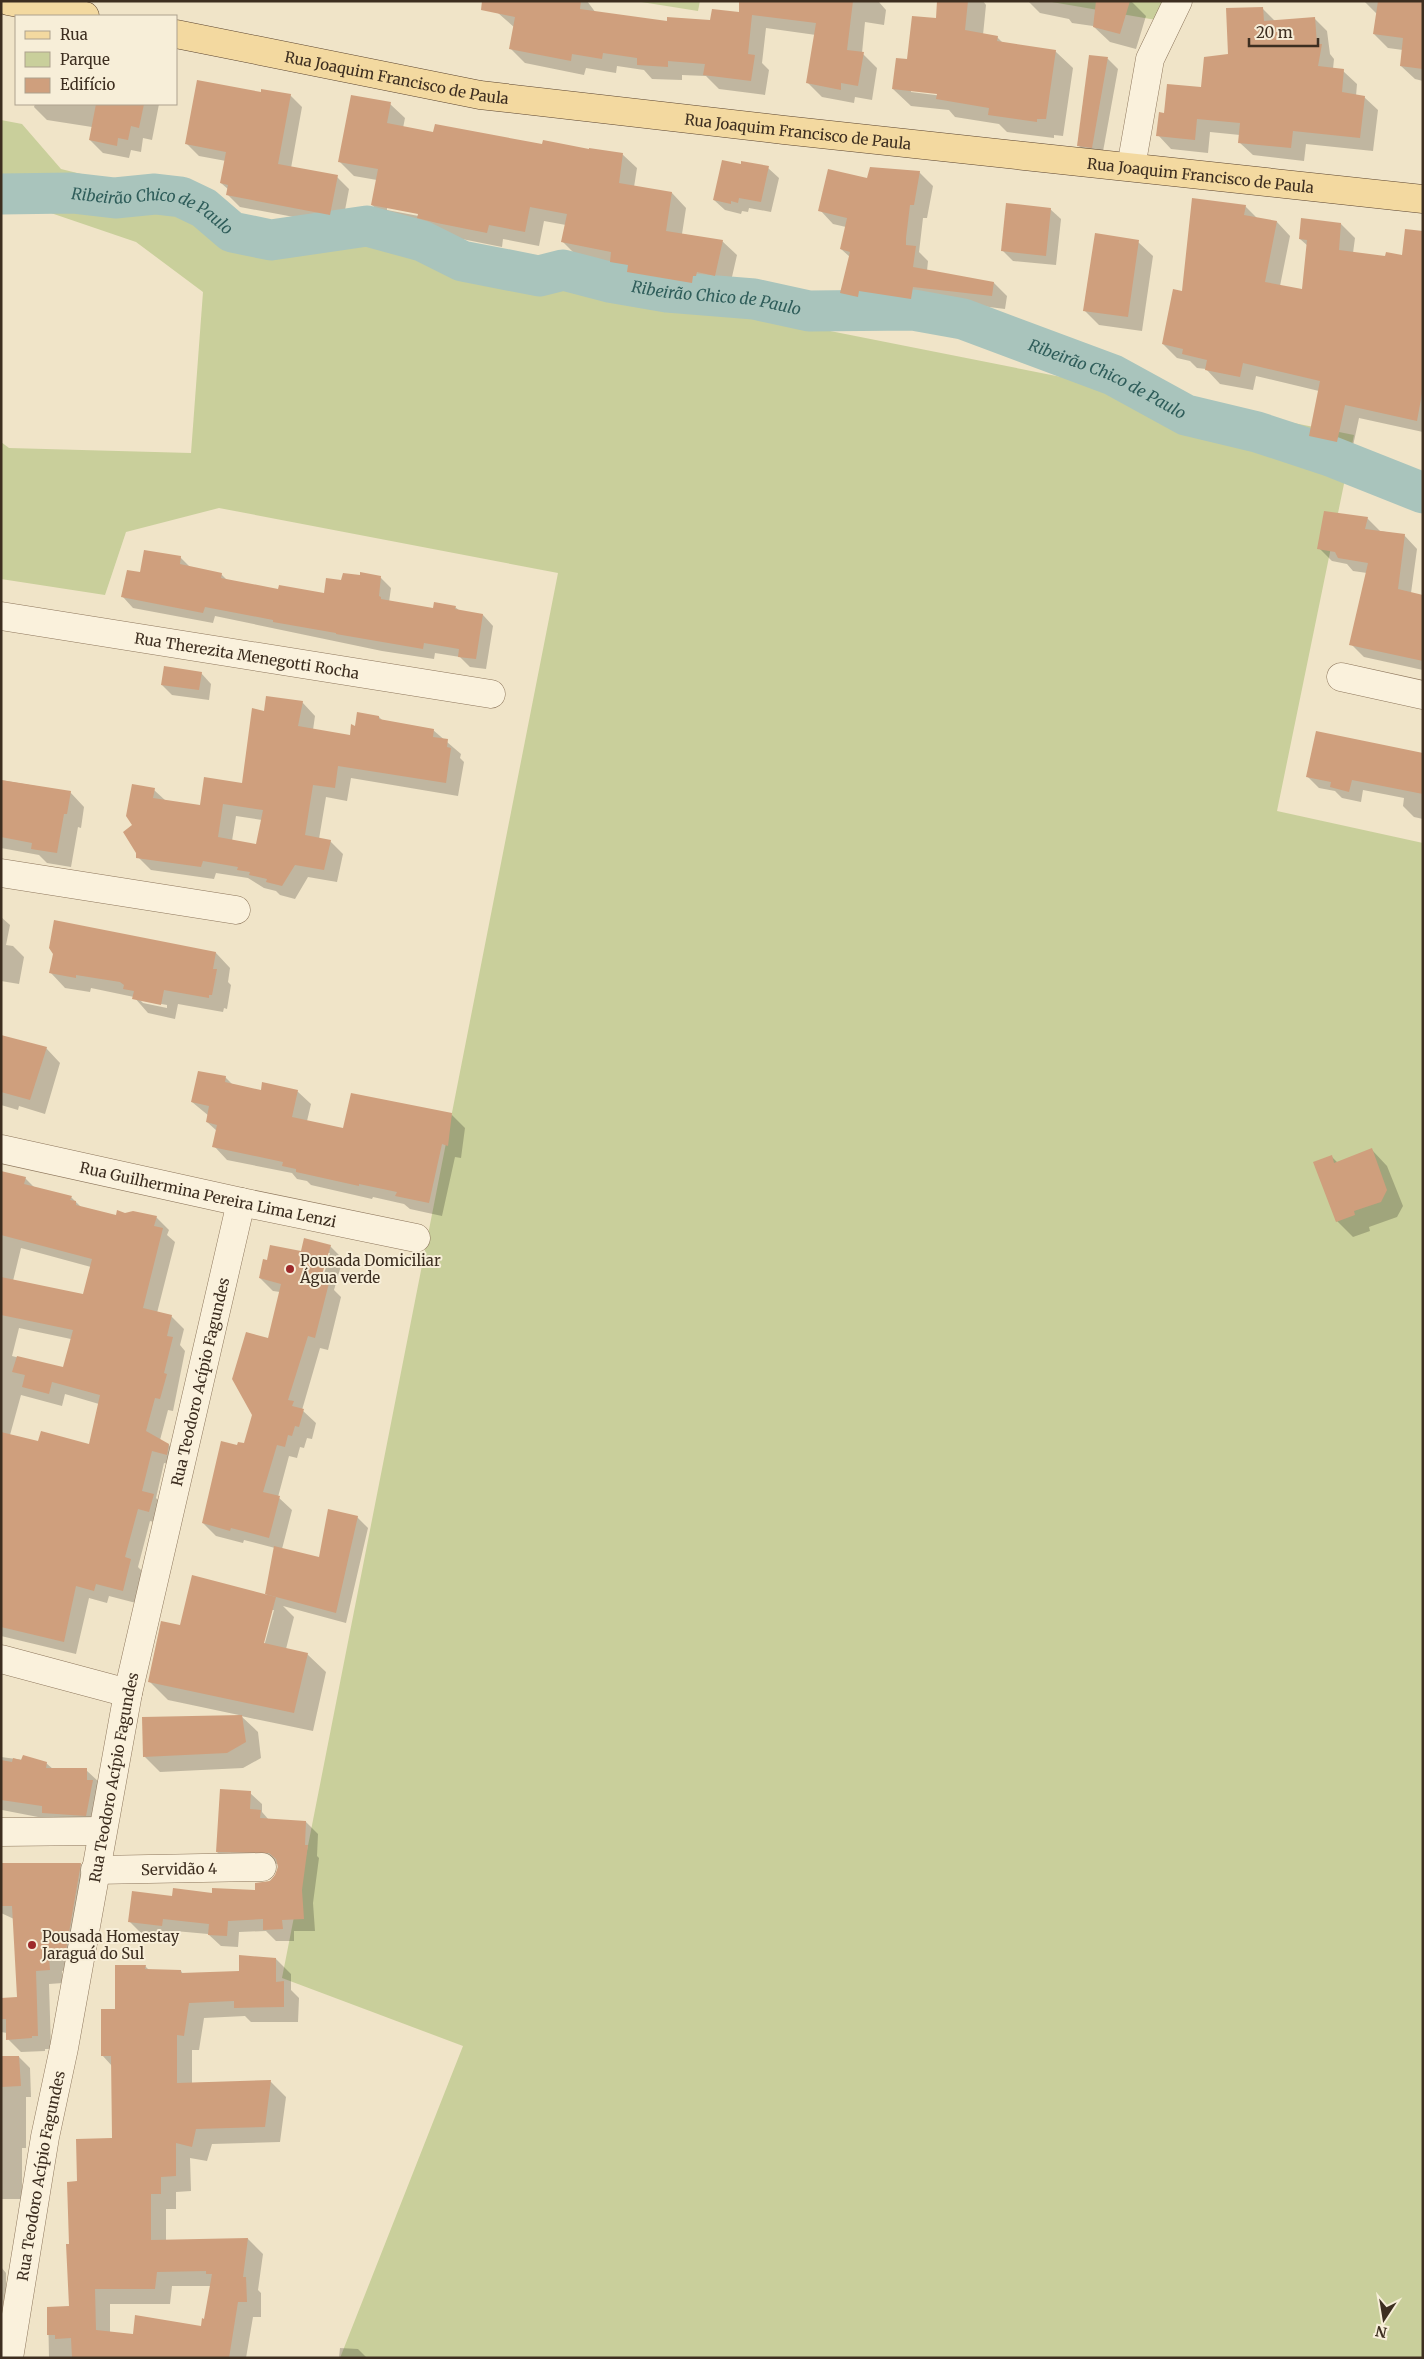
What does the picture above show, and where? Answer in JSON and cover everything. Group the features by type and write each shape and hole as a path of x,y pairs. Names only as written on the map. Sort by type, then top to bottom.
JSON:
{"main road":[{"path":"8,1 80,15"},
{"name":"Rua Joaquim Francisco de Paula","path":"178,34 480,95 794,132 1423,199"}],"street":[{"path":"1131,168 1150,59 1178,1"},
{"name":"Rua Therezita Menegotti Rocha","path":"1,616 491,694"},
{"path":"1341,677 1423,695"},
{"path":"1,873 236,910"},
{"name":"Rua Guilhermina Pereira Lima Lenzi","path":"1,1149 416,1238"},
{"name":"Rua Teodoro Acípio Fagundes","path":"9,2358 44,2137 64,2048 128,1693 241,1202"},
{"path":"1,1659 128,1693"},
{"path":"1,1832 102,1831"},
{"name":"Servidão 4","path":"95,1870 262,1867"}],"green space":[{"path":"635,1 700,1 698,11"},
{"path":"1046,1 1174,1 1162,21"},
{"path":"1,120 22,124 61,169 251,216 1354,435 1277,811 1423,843 1423,2358 340,2358 463,2046 282,1978 558,573 219,508 126,532 105,595 1,579 1,442 9,448 191,453 203,292 136,242 1,196"}],"building":[{"path":"482,1 581,1 580,9 667,21 667,17 710,20 712,9 739,12 739,1 853,1 847,50 864,52 858,86 841,83 841,90 806,83 816,23 752,15 748,54 755,55 751,81 703,75 705,64 668,61 668,67 637,65 637,58 603,53 602,59 572,54 571,61 509,49 515,17 481,10"},
{"path":"937,1 968,1 965,30 998,36 997,41 1056,50 1046,119 1037,119 1037,122 988,115 989,108 936,99 937,94 892,89 896,58 907,59 912,16 936,18"},
{"path":"1096,1 1130,1 1120,34 1093,27"},
{"path":"1378,1 1423,1 1423,69 1400,66 1403,38 1373,34"},
{"path":"1263,7 1264,21 1315,17 1317,44 1322,44 1318,66 1344,69 1342,92 1365,96 1360,138 1293,131 1291,148 1238,143 1240,123 1197,119 1195,140 1156,136 1159,112 1164,113 1167,84 1201,87 1204,57 1228,54 1226,8"},
{"path":"1089,55 1108,57 1092,148 1077,146"},
{"path":"197,80 261,92 261,89 291,94 278,164 338,175 330,215 226,195 228,185 220,183 226,152 185,144"},
{"path":"351,95 391,102 387,123 433,132 435,124 542,144 543,140 589,149 623,153 619,183 672,192 666,231 723,240 715,276 697,272 696,276 693,276 692,283 627,272 628,265 610,262 611,252 561,242 567,214 530,207 525,232 489,225 487,233 417,218 418,214 371,205 378,169 338,162"},
{"path":"96,105 144,105 139,128 131,126 128,140 118,138 117,146 89,140"},
{"path":"722,160 741,164 741,161 769,166 761,202 739,198 738,203 731,201 731,204 713,200"},
{"path":"870,167 920,171 914,205 910,205 906,238 906,245 916,246 913,267 994,282 992,296 913,287 911,299 859,291 858,297 840,293 850,252 840,249 847,218 818,211 828,169 867,178"},
{"path":"1192,198 1246,205 1244,215 1277,221 1265,282 1302,289 1307,240 1299,239 1301,218 1341,223 1339,250 1385,256 1386,252 1402,255 1405,229 1423,231 1423,388 1417,421 1345,405 1337,442 1309,436 1320,381 1243,363 1240,377 1205,370 1207,360 1182,354 1183,349 1162,344 1173,289 1182,291"},
{"path":"1006,203 1051,208 1046,256 1001,251"},
{"path":"1095,233 1139,240 1128,317 1083,311"},
{"path":"1324,511 1368,517 1365,529 1405,534 1398,589 1423,595 1423,661 1349,645 1368,563 1338,558 1335,552 1317,549"},
{"path":"144,550 181,556 180,564 222,573 221,578 278,589 279,585 324,593 326,578 341,580 343,573 360,575 360,572 381,576 379,596 381,599 433,608 434,602 456,606 455,609 483,614 476,659 458,657 459,649 424,643 423,649 273,622 273,620 205,607 203,613 121,597 127,570 140,572"},
{"path":"164,666 202,672 199,690 161,685"},
{"path":"266,696 303,701 298,726 350,735 351,724 355,726 357,712 379,716 379,719 434,729 433,737 448,739 447,747 451,748 446,783 338,766 335,788 313,785 305,835 331,840 324,870 295,865 282,886 266,882 267,879 249,875 250,872 237,870 238,867 203,861 201,867 136,858 136,853 123,832 132,825 126,816 132,784 155,788 153,798 200,805 204,777 242,783 252,708 264,711","holes":["223,804 263,810 256,844 218,837"]},
{"path":"1316,731 1423,753 1423,794 1352,780 1349,792 1330,787 1331,782 1306,777"},
{"path":"1,780 71,791 67,814 64,814 57,853 31,849 32,843 1,837"},
{"path":"54,920 216,952 213,969 217,969 212,995 209,995 209,998 164,990 161,1005 132,999 134,991 123,989 124,985 120,982 76,975 76,978 49,973 53,954 49,948"},
{"path":"1,1035 47,1047 30,1100 1,1092"},
{"path":"198,1071 226,1076 225,1082 261,1090 262,1082 298,1090 292,1117 343,1128 351,1093 452,1113 448,1146 442,1144 429,1203 395,1196 397,1192 296,1172 296,1169 282,1166 283,1162 212,1147 217,1125 206,1122 209,1106 191,1102"},
{"path":"1372,1148 1387,1190 1381,1202 1354,1211 1355,1215 1336,1222 1313,1162 1332,1155 1334,1163"},
{"path":"1,1171 26,1177 24,1184 72,1196 70,1200 76,1201 76,1205 116,1215 117,1210 125,1213 133,1211 157,1216 154,1226 163,1228 143,1308 172,1315 167,1336 173,1337 164,1373 167,1374 160,1399 155,1398 146,1431 169,1444 167,1455 152,1451 142,1491 154,1494 149,1512 138,1509 125,1557 131,1559 123,1591 96,1584 94,1591 76,1586 64,1642 1,1627 1,1432 38,1441 41,1431 89,1444 100,1395 52,1382 49,1394 22,1387 25,1375 12,1372 17,1356 63,1367 73,1330 1,1315 1,1277 83,1294 92,1259 1,1235"},
{"path":"304,1238 331,1245 320,1281 329,1283 315,1338 308,1336 288,1400 294,1401 292,1406 304,1409 299,1427 295,1426 292,1436 288,1435 285,1447 277,1445 263,1492 280,1496 269,1538 231,1528 230,1531 202,1523 221,1441 237,1445 238,1442 244,1443 252,1415 232,1379 246,1332 268,1338 281,1284 259,1278 263,1259 267,1260 270,1245 301,1251"},
{"path":"328,1509 358,1516 336,1613 265,1594 274,1546 319,1557"},
{"path":"192,1575 276,1597 264,1643 308,1653 294,1713 148,1682 161,1621 180,1625"},
{"path":"242,1715 246,1742 227,1753 143,1757 142,1717"},
{"path":"23,1755 47,1762 46,1768 87,1768 87,1780 93,1780 86,1816 42,1813 42,1806 1,1800 1,1760 12,1762 13,1758 21,1760"},
{"path":"220,1789 251,1791 250,1809 261,1810 260,1818 306,1821 305,1845 308,1845 302,1890 304,1919 282,1920 283,1929 263,1930 263,1919 228,1921 227,1936 208,1935 209,1924 163,1919 162,1926 128,1922 132,1891 172,1896 173,1888 212,1893 212,1888 255,1890 255,1883 270,1881 275,1875 278,1867 276,1859 269,1853 216,1852"},
{"path":"1,1863 81,1863 65,1956 49,1958 50,1970 36,1971 38,2036 32,2036 32,2038 6,2040 6,2019 1,2019 1,1998 17,1997 12,1906 1,1906"},
{"path":"239,1955 276,1958 276,1982 284,1981 284,2007 234,2008 234,2001 189,2003 184,2036 177,2035 177,2083 271,2080 265,2127 196,2129 192,2147 176,2143 176,2176 161,2177 161,2194 151,2194 151,2240 248,2238 243,2277 246,2277 247,2302 238,2302 229,2358 72,2358 71,2338 55,2339 55,2335 47,2335 47,2307 69,2306 66,2244 69,2244 67,2182 77,2181 76,2139 112,2138 111,2056 101,2056 101,2009 115,2009 115,1965 146,1965 145,1969 181,1970 181,1973 239,1971","holes":["206,2271 206,2274 212,2274 201,2326 135,2315 133,2334 96,2330 95,2289 155,2289 157,2272"]},
{"path":"1,2056 19,2056 21,2086 1,2087"}],"waterway":[{"name":"Ribeirão Chico de Paulo","path":"1,194 72,193 115,198 155,194 181,197 204,208 232,232 271,240 367,226 422,241 462,261 539,276 563,270 609,282 667,292 754,299 809,311 913,310 963,319 1113,375 1186,415 1257,432 1330,456 1423,493"}],"place":[{"name":"Pousada Domiciliar Água verde","path":"290,1269"},
{"name":"Pousada Homestay Jaraguá do Sul","path":"32,1945"}]}
